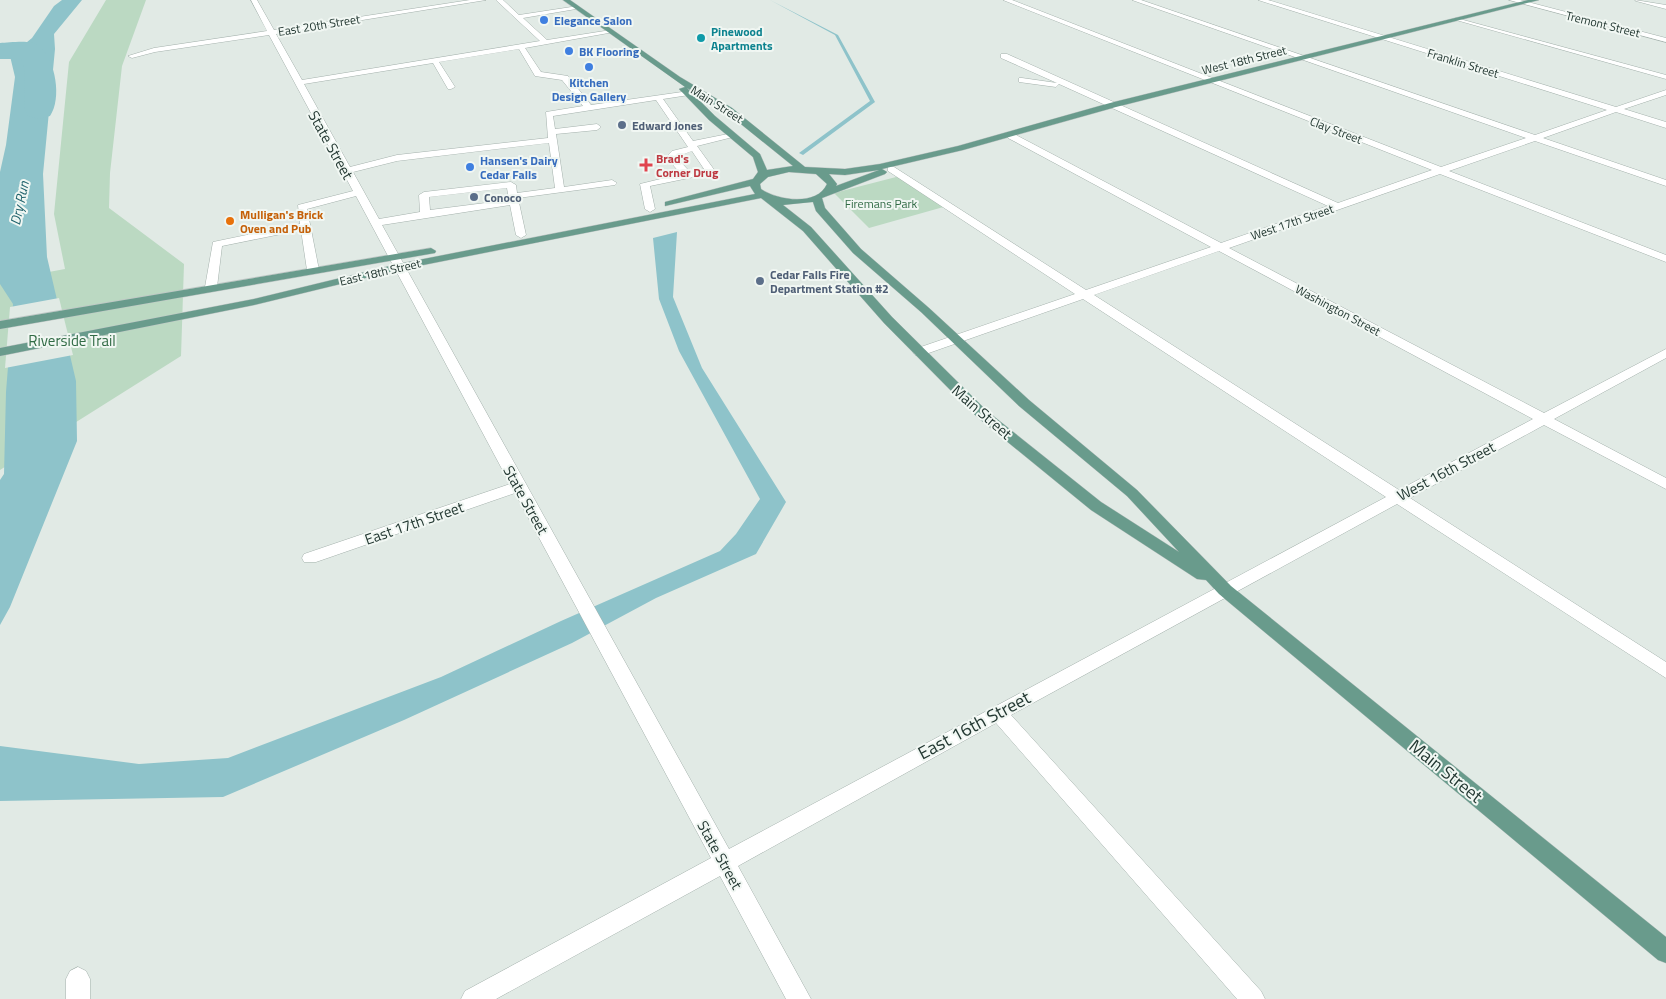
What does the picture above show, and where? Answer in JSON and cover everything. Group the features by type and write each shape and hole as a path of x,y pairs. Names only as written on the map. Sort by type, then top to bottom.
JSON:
{"main road":[{"name":"Main Street","path":"566,0 676,79 729,110 802,169"},
{"name":"West 18th Street","path":"802,169 846,172 960,148 1011,136 1113,106 1536,0"},
{"name":"Main Street","path":"676,79 686,93 757,156 763,172 757,180"},
{"name":"West 18th Street","path":"821,196 890,169 960,148"},
{"name":"East 18th Street","path":"0,352 254,302 395,262 650,209 757,180 776,170 802,169"},
{"path":"814,171 830,179 832,184 830,189 821,196"},
{"path":"757,180 755,184 756,190 766,197"},
{"name":"Main Street","path":"821,196 820,209 857,251 956,339 1024,403 1132,493 1225,590"},
{"name":"East 18th Street","path":"0,325 313,270 395,262 766,197 794,202 821,196"},
{"name":"Main Street","path":"766,197 807,229 848,277 919,352 982,414 1096,506 1225,590 1666,952"}],"street":[{"name":"State Street","path":"254,0 395,262 724,862 793,996"},
{"name":"East 20th Street","path":"132,56 154,50 483,0"},
{"path":"500,0 546,43"},
{"name":"Clay Street","path":"1006,0 1666,259"},
{"path":"1135,0 1666,183"},
{"name":"Franklin Street","path":"1261,0 1666,126"},
{"name":"Tremont Street","path":"1512,0 1666,40"},
{"path":"1638,0 1666,7"},
{"path":"518,17 576,7"},
{"path":"1458,19 1666,77"},
{"path":"298,83 611,32"},
{"path":"521,47 538,74 565,78 589,108"},
{"path":"1004,56 1336,206"},
{"path":"435,61 451,87"},
{"path":"1022,80 1077,89"},
{"name":"West 17th Street","path":"919,352 1666,92"},
{"path":"560,190 549,114 686,93"},
{"path":"650,209 645,184 710,171 658,97"},
{"path":"346,171 397,158 552,136 597,127"},
{"path":"688,176 671,157 675,153 692,146 733,136"},
{"name":"Washington Street","path":"1011,136 1666,484"},
{"path":"890,169 1666,671"},
{"path":"374,223 560,190 612,183"},
{"path":"425,214 424,195 511,185 521,235"},
{"path":"313,270 302,207 358,193"},
{"path":"211,287 217,244 304,226"},
{"name":"West 16th Street","path":"1225,590 1664,356"},
{"name":"East 17th Street","path":"310,558 518,487"},
{"name":"East 16th Street","path":"473,999 1225,590"},
{"path":"998,713 1253,999"}],"green space":[{"name":"Riverside Trail","path":"106,0 146,0 122,66 110,173 109,208 184,264 181,356 0,470 0,281 65,269 54,214 69,62"},
{"name":"Firemans Park","path":"900,176 947,206 869,228 834,193"}],"water":[{"path":"62,0 82,0 54,34 55,49 43,174 47,257 76,381 77,441 10,607 0,625 0,480 4,474 6,392 13,304 0,284 0,172 6,145 15,77 10,56 32,38 54,6"},
{"path":"770,0 838,35 875,102 803,155 799,153 870,101 835,35"},
{"path":"677,232 673,297 702,368 786,502 756,554 656,598 572,643 404,720 223,797 0,801 0,746 139,764 228,758 441,677 561,621 720,551 736,534 760,499 679,351 659,299 653,238"}],"pier":[{"path":"59,298 73,355 5,368 10,307"}],"waterway":[{"name":"Dry Run","path":"0,51 29,51 34,58 40,79 39,110"}],"place":[{"name":"Elegance Salon","path":"544,20"},
{"name":"Pinewood Apartments","path":"701,38"},
{"name":"BK Flooring","path":"569,51"},
{"name":"Kitchen Design Gallery","path":"589,67"},
{"name":"Edward Jones","path":"622,125"},
{"name":"Brad's Corner Drug","path":"646,165"},
{"name":"Hansen's Dairy Cedar Falls","path":"470,167"},
{"name":"Conoco","path":"474,197"},
{"name":"Mulligan's Brick Oven and Pub","path":"230,221"},
{"name":"Cedar Falls Fire Department Station #2","path":"760,281"}]}
